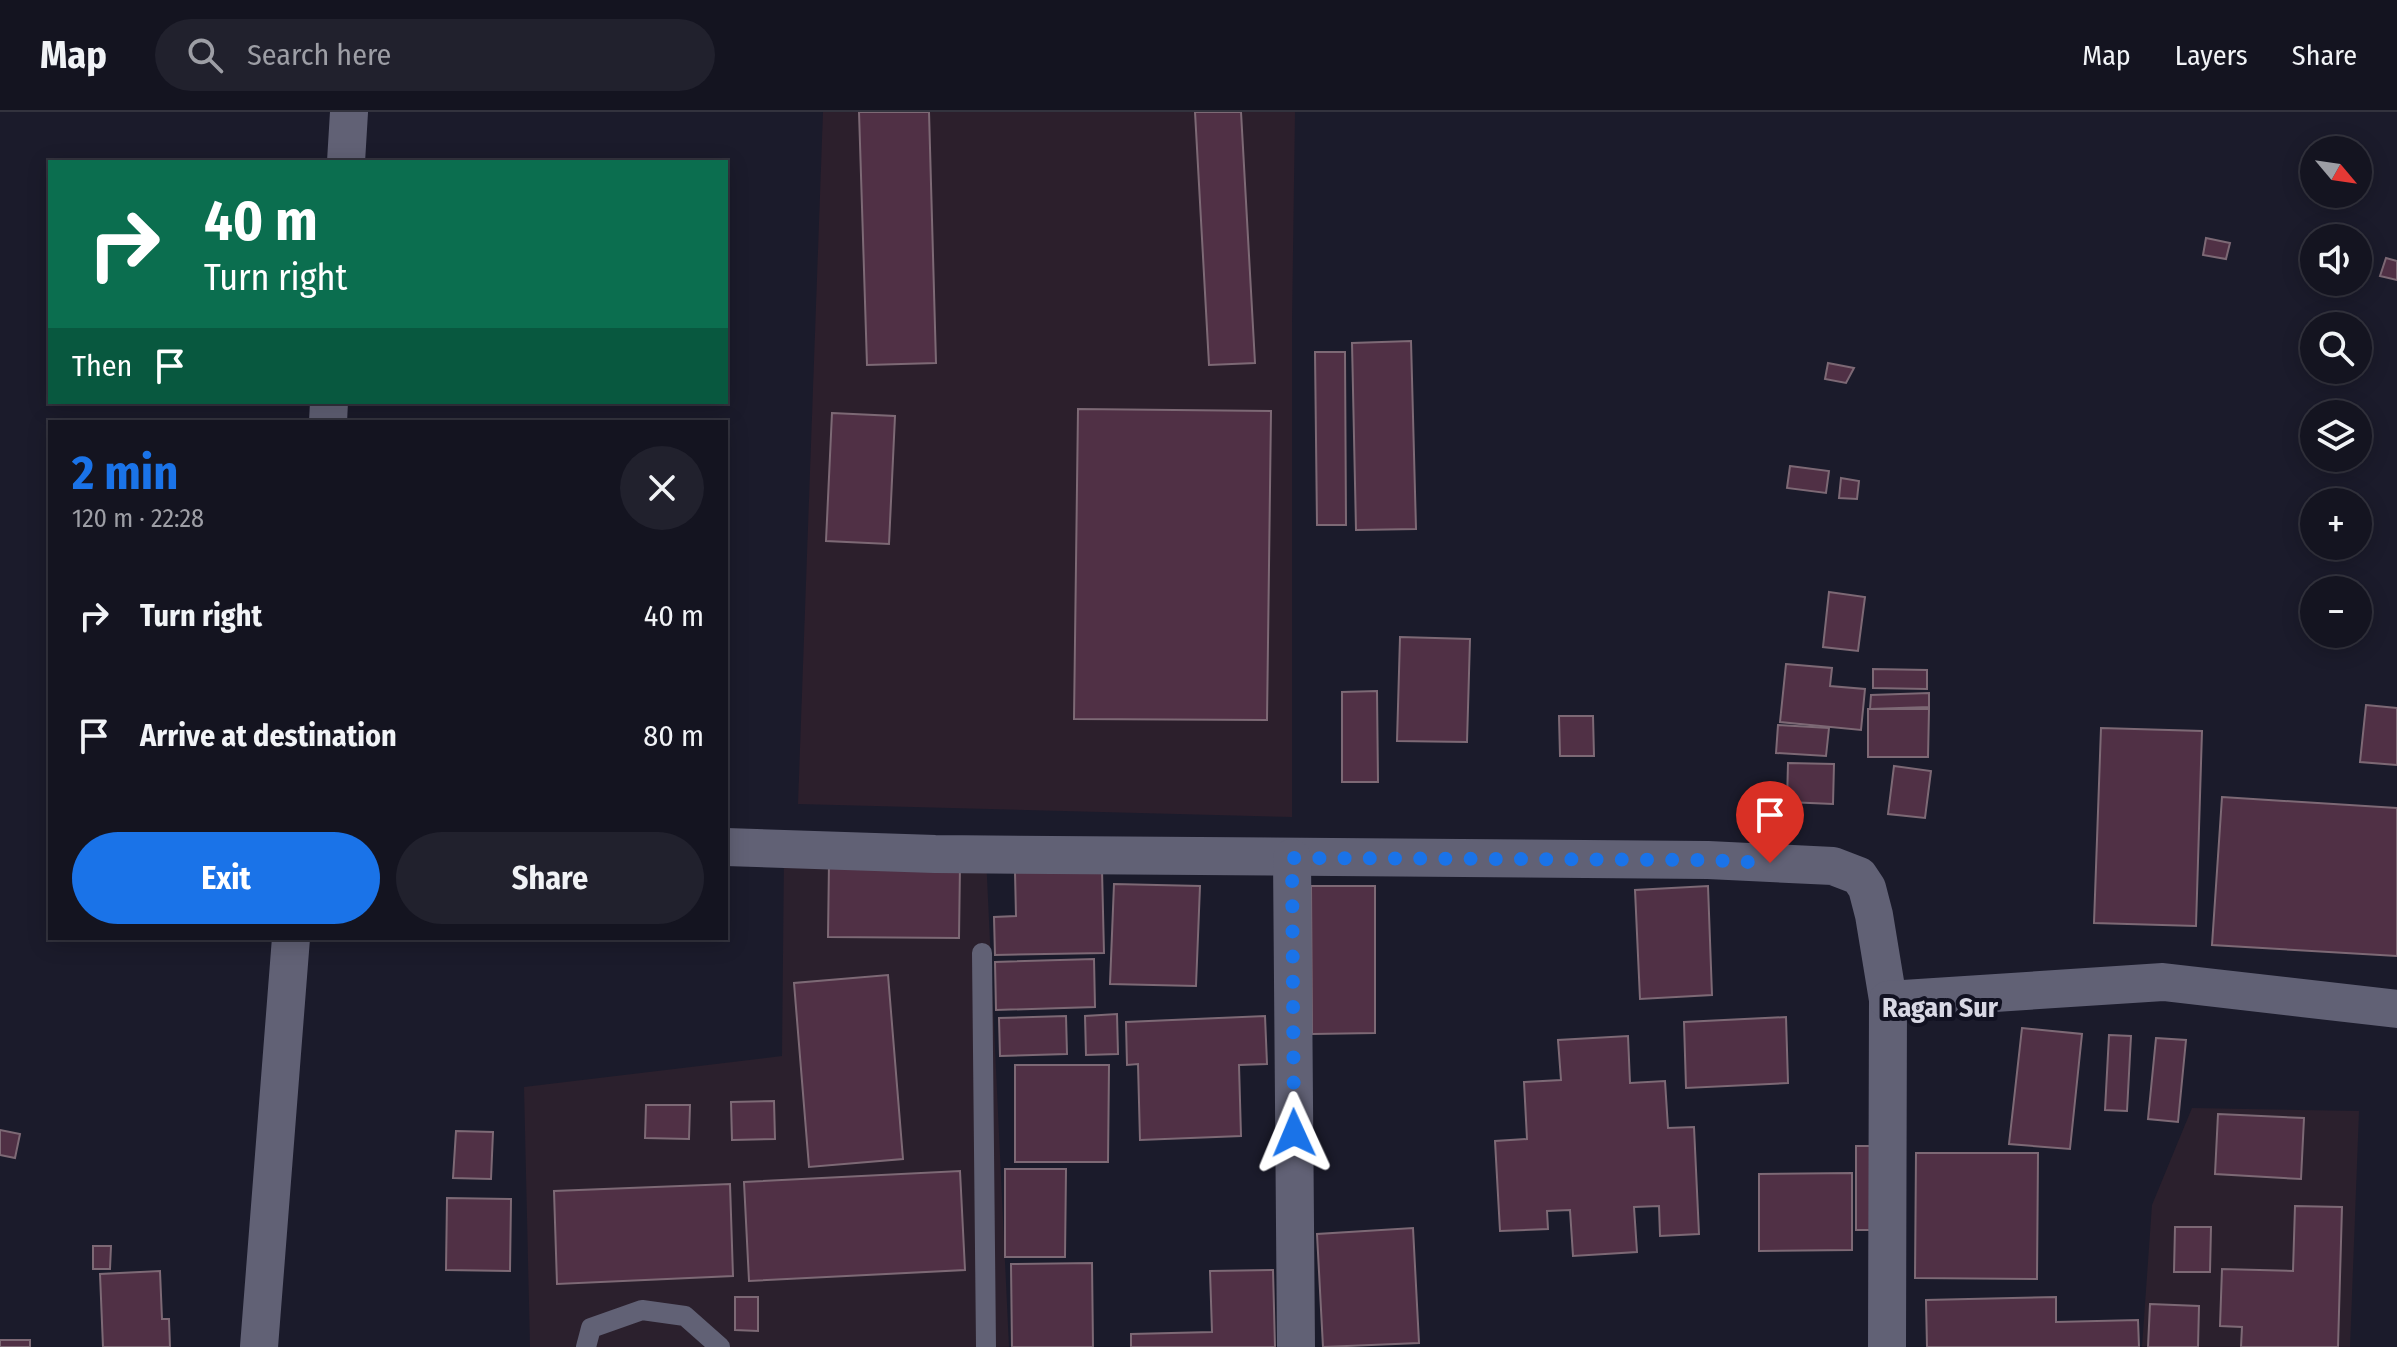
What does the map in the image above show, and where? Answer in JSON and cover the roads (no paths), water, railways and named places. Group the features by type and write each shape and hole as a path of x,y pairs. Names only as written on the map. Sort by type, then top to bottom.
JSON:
{"street":[{"path":"346,160 349,112"},
{"path":"728,847 935,854 1708,860 1833,866 1859,876 1867,888 1888,1000 1887,1347"},
{"path":"1292,858 1296,1347"},
{"path":"259,1347 291,940"},
{"path":"1888,1000 2163,982 2397,1009"}],"lane":[{"path":"982,953 986,1347"},
{"path":"586,1347 591,1328 642,1310 685,1316 720,1347"}],"district":[{"name":"Ragan Sur","path":"1940,1007"}]}
